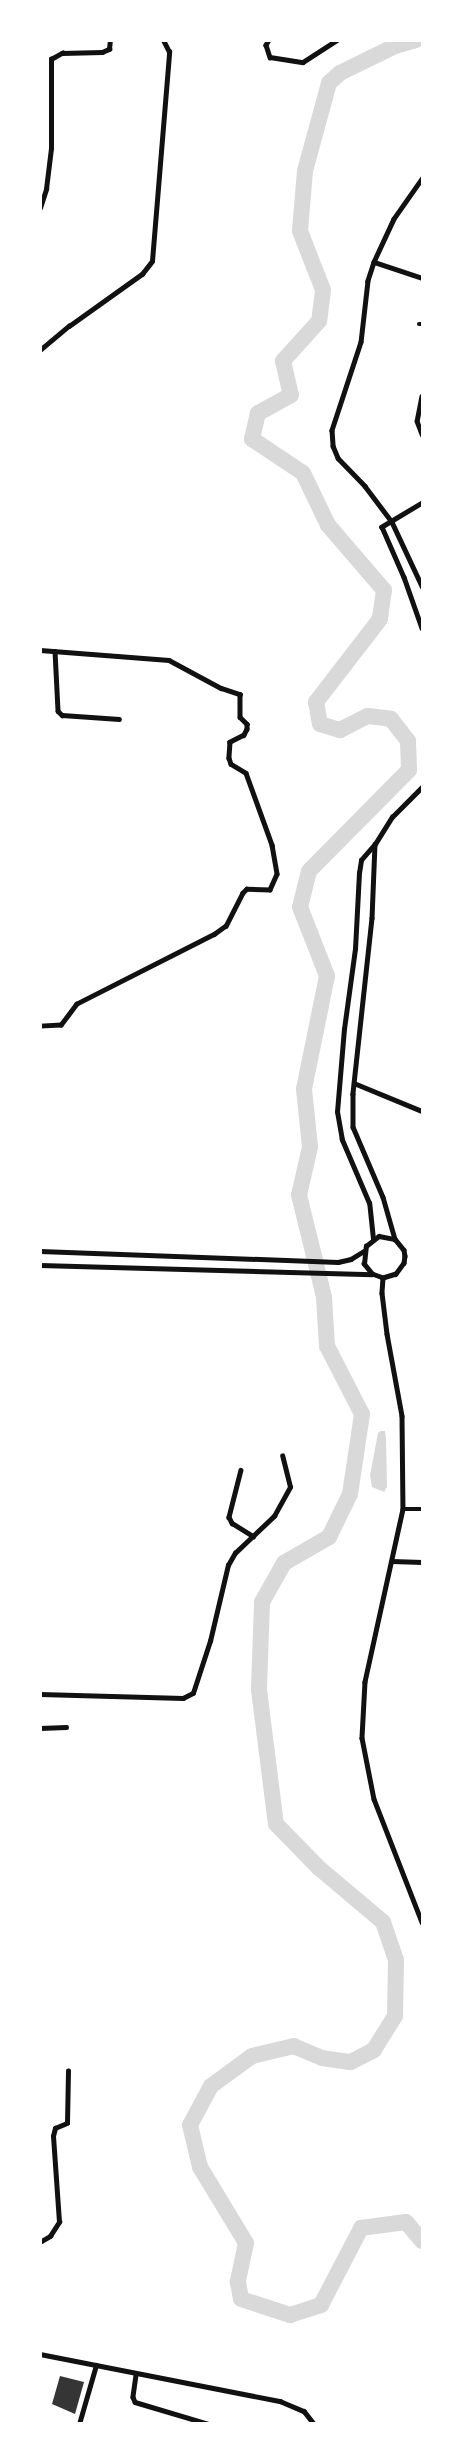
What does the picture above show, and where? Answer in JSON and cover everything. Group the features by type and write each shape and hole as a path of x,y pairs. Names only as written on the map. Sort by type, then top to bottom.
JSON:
{"street":[{"path":"40,208 45,196 51,148 51,59 62,53 102,52 109,49 110,40"},
{"path":"40,350 69,326 142,274 152,261 169,52 163,40"},
{"path":"269,40 266,45 270,57 303,62 338,40"},
{"path":"423,179 394,219 374,262 368,281 361,342 332,430 333,446 338,458 365,486 392,522 423,586"},
{"path":"374,262 423,278"},
{"path":"423,396 420,418 423,434"},
{"path":"423,503 382,528 423,628"},
{"path":"40,650 169,660 221,688 240,694 240,717 247,724 247,729 244,735 230,742 228,758 231,764 246,774 272,845 277,874 270,890 247,889 226,926 215,934 77,1004 61,1025 40,1026"},
{"path":"55,651 58,711 62,715 118,719"},
{"path":"373,1239 369,1203 342,1140 337,1112 361,860 375,844 392,817 423,787"},
{"path":"40,1265 304,1274 372,1274 383,1278 396,1274 404,1263 404,1250 395,1239 383,1197 353,1127 354,1083 372,918 375,844"},
{"path":"357,919 372,918"},
{"path":"354,1083 423,1111"},
{"path":"40,1251 338,1262 351,1259 364,1251 373,1239 384,1236 395,1239"},
{"path":"364,1251 364,1264 372,1274"},
{"path":"383,1278 382,1293 387,1334 402,1416 403,1509 365,1682 362,1738 374,1799 423,1922"},
{"path":"40,1694 183,1698 192,1695 210,1641 225,1572 235,1553 274,1516 290,1487 282,1456"},
{"path":"241,1470 230,1517 232,1523 253,1536"},
{"path":"403,1509 423,1509"},
{"path":"392,1560 423,1562"},
{"path":"40,1728 66,1727"},
{"path":"40,2242 50,2236 59,2222 53,2136 57,2126 67,2123 68,2071"},
{"path":"40,2354 135,2375 280,2401 304,2411 314,2424"},
{"path":"79,2424 96,2366"},
{"path":"135,2375 133,2397 135,2402 209,2424"}],"shaded area":[{"path":"385,1431 386,1438 387,1487 384,1492 372,1487 370,1475 378,1433"}],"building":[{"path":"60,2376 84,2382 75,2414 52,2404"}],"waterway":[{"path":"416,40 395,46 340,73 329,83 305,171 300,231 323,290 319,321 283,361 291,395 258,413 252,439 303,473 328,525 384,590 380,619 316,702 320,724 340,730 368,716 391,719 408,741 409,770 309,871 300,907 327,976 304,1089 310,1147 299,1195 324,1297 327,1346 362,1414 350,1494 329,1537 284,1563 262,1602 259,1690 276,1824 319,1868 383,1922 396,1960 395,2016 374,2050 350,2062 322,2058 294,2046 252,2056 211,2086 190,2125 200,2167 246,2243 238,2282 241,2299 290,2315 321,2305 361,2228 406,2222 422,2241"}]}
